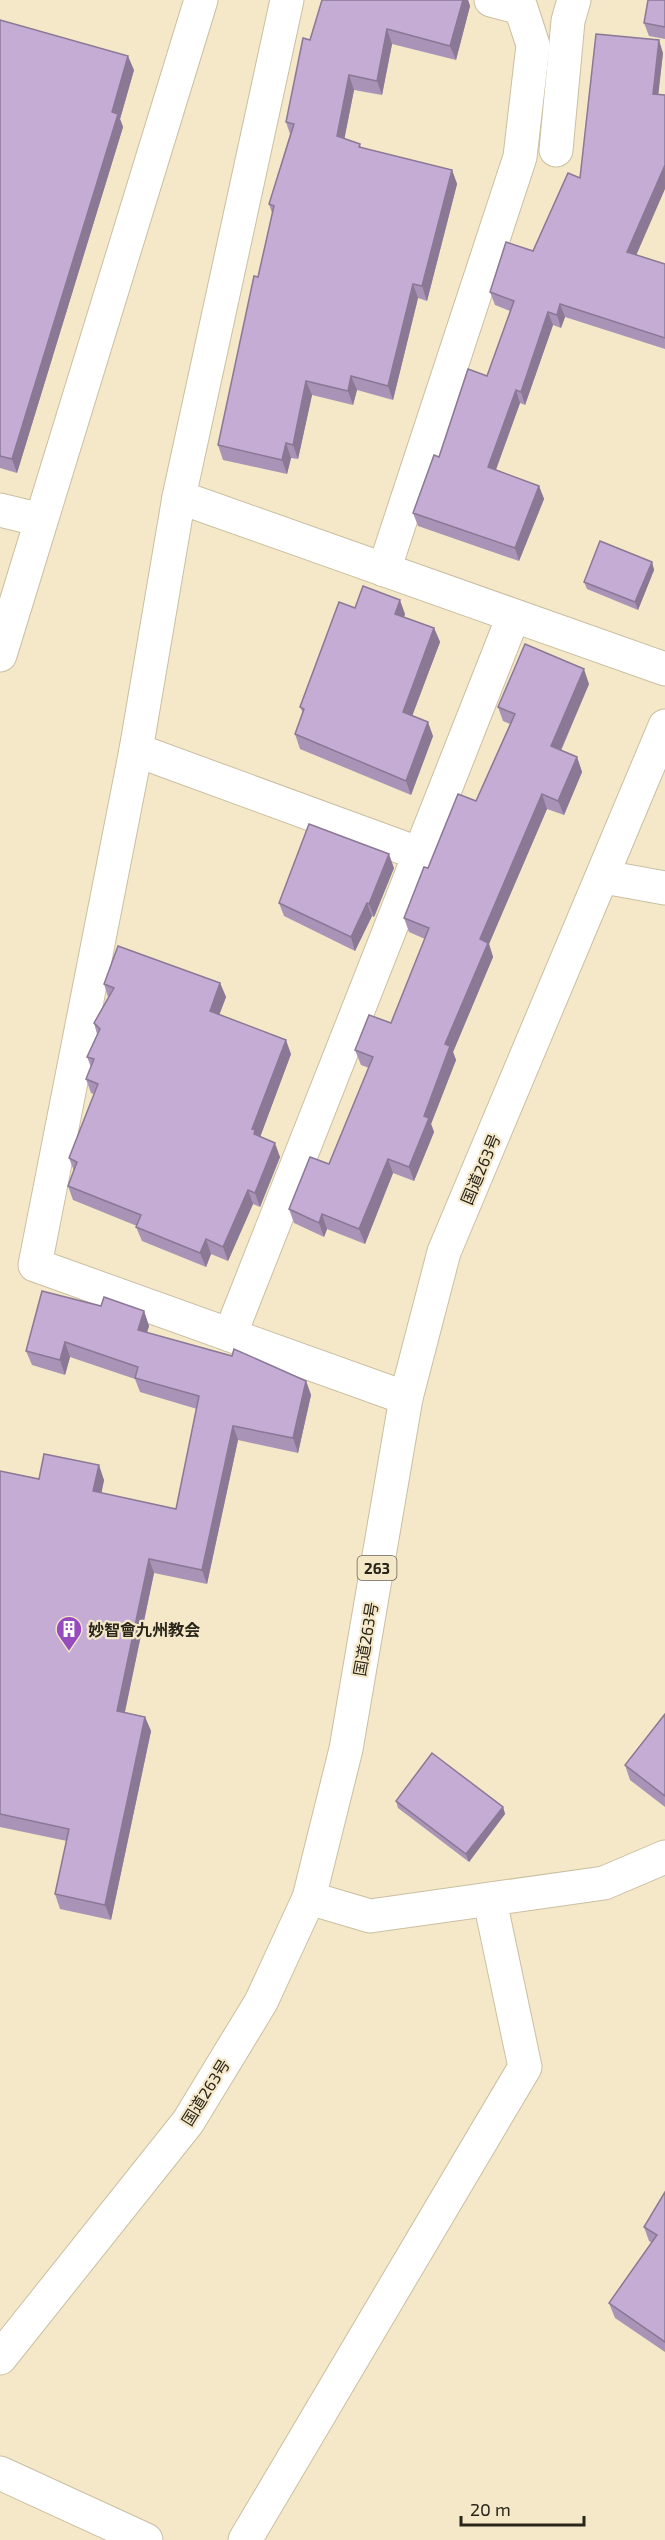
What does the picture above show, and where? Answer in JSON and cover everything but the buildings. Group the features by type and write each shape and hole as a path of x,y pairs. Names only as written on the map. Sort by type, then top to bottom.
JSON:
{"main road":[{"path":"0,655 201,0"},
{"path":"287,0 179,496 136,750 34,1265 406,1398"},
{"path":"384,570 520,157 533,45 521,8 491,0"},
{"path":"556,150 568,21 574,0"},
{"path":"179,496 513,617 665,669"},
{"path":"0,510 41,520"},
{"path":"230,1335 513,617"},
{"name":"国道263号","path":"0,2358 188,2122 261,2002 309,1898 346,1749 406,1398 444,1252 604,877 665,726"},
{"path":"136,750 420,854"},
{"path":"604,877 665,888"},
{"path":"309,1898 370,1916 490,1901 604,1883 665,1857"},
{"path":"245,2540 525,2067 490,1901"},
{"path":"0,2473 146,2540"}],"place":[{"name":"妙智會九州教会","path":"69,1652"}]}
